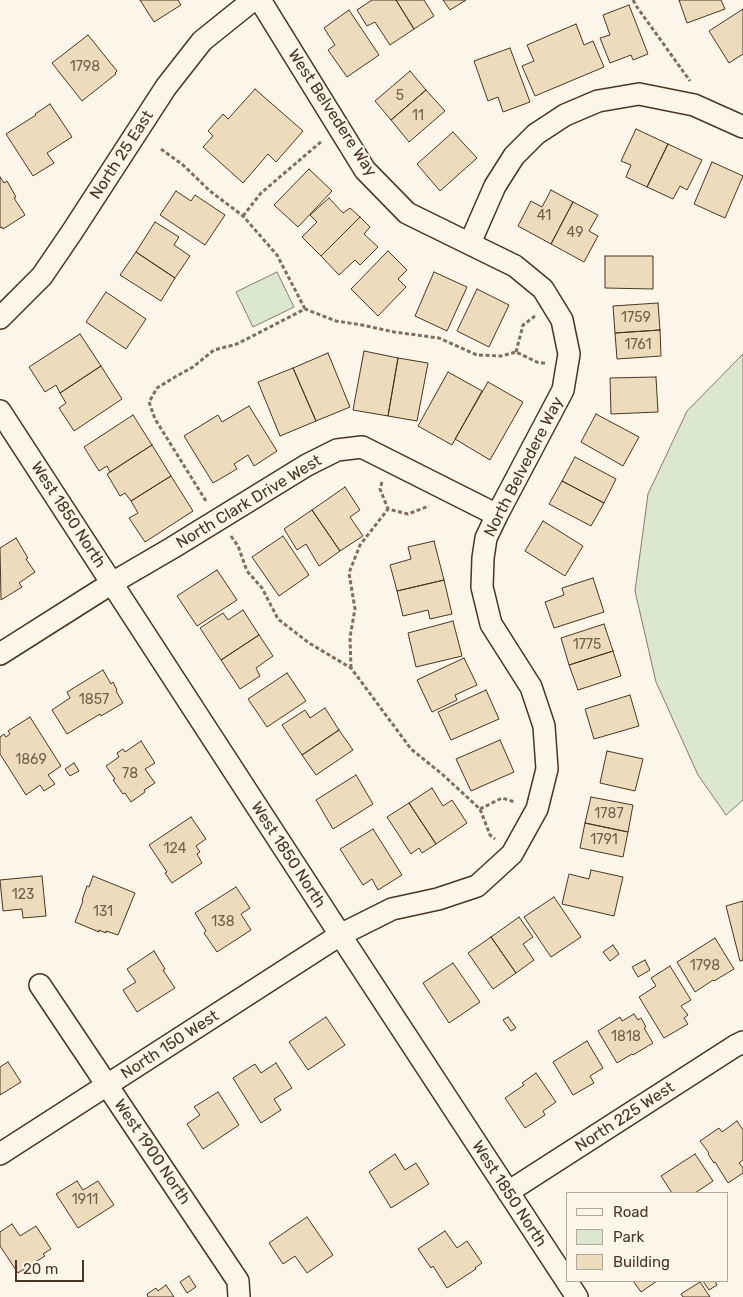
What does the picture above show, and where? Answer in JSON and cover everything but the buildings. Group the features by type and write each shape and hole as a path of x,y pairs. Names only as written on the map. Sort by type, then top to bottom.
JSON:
{"street":[{"name":"North 25 East","path":"0,318 42,276 166,87 202,41 253,0"},
{"name":"West Belvedere Way","path":"260,0 365,170 406,213 515,266 544,290"},
{"path":"470,243 495,186 514,156 536,134 573,111 598,101 639,94 694,106 743,127"},
{"name":"North Belvedere Way","path":"340,934 392,909 438,899 477,886 512,854 537,809 548,769 544,726 531,687 491,624 482,587 486,538 563,390 569,354 562,320 544,290"},
{"name":"West 1850 North","path":"0,411 566,1280"},
{"name":"North Clark Drive West","path":"0,654 112,583 307,465 337,450 362,447 497,515"},
{"name":"North 150 West","path":"0,1154 340,934"},
{"name":"West 1900 North","path":"40,985 238,1280 239,1297"},
{"name":"North 225 West","path":"508,1192 743,1042"},
{"name":"West 1850 North","path":"567,1282 577,1297"}],"path":[{"path":"633,0 691,82"},
{"path":"243,216 261,193 327,139"},
{"path":"161,149 183,165 210,191 243,216 277,255 305,309 336,321 439,338 477,355 501,356 516,352 539,363 548,363"},
{"path":"206,502 155,419 150,402 158,388 174,377 193,368 214,350 236,344 305,309"},
{"path":"516,352 524,325 537,314"},
{"path":"384,475 380,489 388,509"},
{"path":"388,509 408,514 428,507 432,501"},
{"path":"351,668 350,638 355,609 349,573 360,545 388,509"},
{"path":"230,535 238,546 247,571 262,588 278,620 309,643 351,668 411,750 442,774 480,809 490,835 495,840"},
{"path":"480,809 502,798 515,802"}],"green space":[{"path":"277,272 294,307 253,327 236,292"},
{"path":"743,354 743,800 726,815 698,775 656,682 635,591 648,494 687,411"}]}
